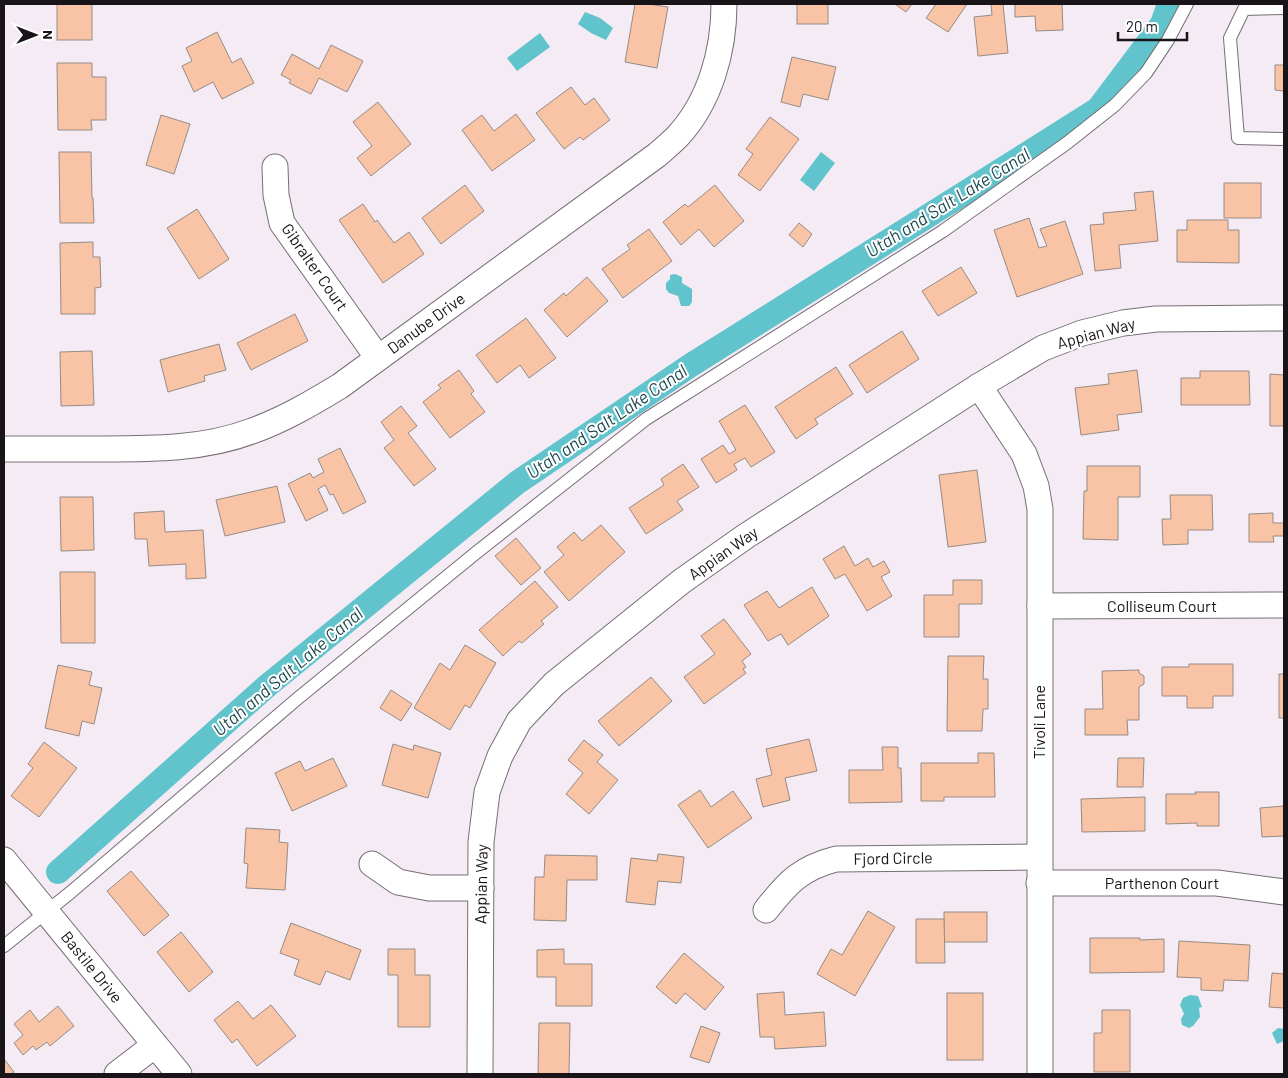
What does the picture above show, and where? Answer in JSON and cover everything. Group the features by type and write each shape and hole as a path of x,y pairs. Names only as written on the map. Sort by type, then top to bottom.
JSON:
{"street":[{"name":"Danube Drive","path":"4,449 141,450 187,446 220,440 252,431 311,404 340,386 657,155 678,136 696,110 713,75 723,32 724,4"},
{"name":"Gibralter Court","path":"275,167 276,195 282,223 378,358"},
{"name":"Appian Way","path":"480,1074 480,888 482,826 487,792 500,756 519,721 554,684 682,581 746,536 979,386 1043,348 1082,333 1123,323 1156,319 1284,318"},
{"name":"Tivoli Lane","path":"979,386 1024,454 1036,486 1040,509 1040,1074"},
{"name":"Colliseum Court","path":"1040,606 1284,605"},
{"name":"Fjord Circle","path":"766,910 782,890 800,873 818,864 836,859 1039,856"},
{"name":"Bastile Drive","path":"4,860 179,1074"},
{"path":"372,864 398,882 429,888 480,888"},
{"name":"Parthenon Court","path":"1039,883 1217,883 1284,892"},
{"path":"117,1074 156,1045"}],"lane":[{"path":"4,946 47,912 297,698 477,552 646,419 943,232 1067,143 1115,105 1146,73 1168,40 1186,4"},
{"path":"1284,8 1244,8 1230,38 1238,138 1284,139"}],"water":[{"path":"585,12 600,18 613,28 606,40 578,24"},
{"path":"540,33 550,47 517,71 507,58"},
{"path":"821,152 835,163 814,191 800,180"},
{"path":"675,274 682,277 682,283 692,289 692,302 689,306 681,306 678,296 669,293 666,289 666,283 670,279 670,275"},
{"path":"1190,995 1198,996 1202,1007 1199,1008 1200,1017 1189,1028 1182,1025 1181,1019 1184,1014 1180,1005 1183,998"},
{"path":"1278,1028 1284,1029 1284,1041 1277,1044 1272,1033"}],"building":[{"path":"57,4 92,4 92,40 57,40"},
{"path":"635,4 668,7 657,68 625,62"},
{"path":"797,4 828,4 828,24 797,24"},
{"path":"895,4 912,4 906,12"},
{"path":"936,4 967,4 948,32 926,18"},
{"path":"991,4 1003,4 1008,53 978,56 974,17 992,15"},
{"path":"1015,4 1062,4 1063,30 1036,31 1035,16 1015,17"},
{"path":"217,32 232,63 241,58 254,83 222,99 213,82 194,92 182,66 192,61 186,48"},
{"path":"331,45 363,61 347,92 319,78 311,94 289,83 291,80 281,75 292,54 319,69"},
{"path":"792,57 836,67 828,100 803,94 800,107 781,102"},
{"path":"57,63 92,63 92,77 106,77 106,120 91,120 92,130 58,130"},
{"path":"1275,65 1284,65 1284,91 1275,90"},
{"path":"571,87 585,105 594,98 610,120 583,140 580,137 564,149 536,113"},
{"path":"378,102 411,144 371,176 357,158 372,146 353,122"},
{"path":"516,114 535,140 492,171 462,130 482,115 494,131"},
{"path":"161,115 190,124 174,174 146,165"},
{"path":"770,117 799,139 760,191 738,175 753,154 746,149"},
{"path":"59,152 91,152 94,223 60,223"},
{"path":"1224,183 1261,183 1261,218 1224,218"},
{"path":"465,185 484,211 441,244 422,218"},
{"path":"715,185 744,221 714,247 699,229 681,245 663,222 685,204 688,207"},
{"path":"1153,191 1158,241 1119,245 1121,268 1095,271 1090,225 1104,224 1103,213 1136,210 1134,193"},
{"path":"363,204 375,222 377,220 394,243 409,232 424,254 383,283 339,220"},
{"path":"197,209 229,259 199,279 167,228"},
{"path":"1029,218 1039,248 1047,246 1040,229 1065,221 1083,274 1017,297 994,230"},
{"path":"1187,220 1228,220 1228,230 1239,230 1239,263 1177,262 1177,230 1187,230"},
{"path":"799,223 812,234 803,247 789,235"},
{"path":"649,229 672,261 623,298 602,269 630,249 627,245"},
{"path":"93,242 93,257 100,257 101,287 95,288 95,314 61,314 60,243"},
{"path":"961,267 977,293 938,316 922,291"},
{"path":"587,277 608,301 567,337 544,310 564,293 566,296"},
{"path":"295,314 308,341 251,370 237,343"},
{"path":"526,318 556,358 529,378 520,365 497,383 476,355"},
{"path":"902,331 919,359 867,393 849,365"},
{"path":"219,344 226,370 204,376 205,381 168,392 160,360"},
{"path":"92,351 94,405 61,406 60,352"},
{"path":"836,367 853,394 815,419 818,424 796,439 775,407"},
{"path":"459,370 474,391 471,394 485,412 450,438 423,402 441,388 438,385"},
{"path":"1137,370 1142,412 1117,415 1119,430 1081,435 1075,388 1109,384 1108,374"},
{"path":"1200,371 1249,371 1250,405 1181,405 1181,378 1200,378"},
{"path":"1270,374 1284,375 1284,426 1270,426"},
{"path":"745,405 775,452 751,467 745,458 734,464 737,470 716,483 701,459 723,445 729,454 736,450 719,421"},
{"path":"401,406 417,426 408,433 436,469 414,486 384,448 394,440 381,422"},
{"path":"340,448 366,502 343,514 333,494 330,495 325,485 318,489 328,510 306,521 288,484 310,473 313,478 324,472 318,459"},
{"path":"683,464 699,487 677,501 683,510 646,534 629,508 664,485 661,479"},
{"path":"1087,466 1140,466 1140,497 1118,497 1118,540 1083,539 1084,491 1087,491"},
{"path":"977,470 986,542 948,547 939,475"},
{"path":"277,486 285,522 225,536 216,500"},
{"path":"1170,495 1212,495 1213,530 1188,530 1188,544 1163,545 1162,519 1171,519"},
{"path":"60,497 93,497 94,550 61,551"},
{"path":"164,511 165,532 203,530 206,578 186,579 186,564 149,566 147,539 135,539 134,513"},
{"path":"1273,513 1273,523 1284,523 1284,536 1273,536 1274,542 1249,542 1249,514"},
{"path":"601,525 625,552 569,601 544,572 564,555 557,547 574,532 582,541"},
{"path":"516,538 541,568 521,585 495,556"},
{"path":"844,546 855,566 868,558 873,567 884,561 890,572 881,577 892,596 867,611 845,574 835,579 823,559"},
{"path":"60,572 95,572 95,643 61,643"},
{"path":"953,580 982,580 982,604 959,604 959,637 924,637 924,595 953,595"},
{"path":"535,581 558,607 541,621 544,624 522,643 519,641 503,656 479,630"},
{"path":"812,587 829,616 788,645 781,634 768,641 744,605 767,591 779,608"},
{"path":"724,619 751,654 742,661 746,667 743,669 746,673 704,704 684,677 715,654 701,636"},
{"path":"465,645 496,663 470,708 465,705 450,730 414,708 440,663 450,670"},
{"path":"948,656 984,656 983,679 988,679 988,709 983,709 982,731 947,731"},
{"path":"1189,664 1233,664 1233,696 1213,696 1213,708 1187,708 1187,696 1162,696 1162,667 1189,667"},
{"path":"58,665 92,672 89,685 102,688 94,724 82,721 79,736 45,728"},
{"path":"1139,670 1139,673 1144,676 1144,684 1139,687 1139,720 1127,720 1128,735 1085,735 1085,709 1103,709 1102,671"},
{"path":"1279,674 1284,674 1284,718 1279,718"},
{"path":"651,677 672,701 619,746 598,721"},
{"path":"391,690 412,704 401,721 380,708"},
{"path":"809,739 817,771 785,778 790,800 763,807 756,779 772,775 766,749"},
{"path":"584,740 603,755 597,762 618,780 589,814 566,794 583,773 568,760"},
{"path":"44,742 77,768 39,817 11,796 33,768 28,764"},
{"path":"393,744 413,750 414,745 441,753 428,798 382,785"},
{"path":"882,747 898,747 898,768 901,768 902,802 849,803 849,770 883,770"},
{"path":"978,753 994,753 995,797 944,797 944,801 921,801 921,763 978,763"},
{"path":"333,758 347,786 292,811 275,773 300,761 305,771"},
{"path":"1118,758 1144,758 1143,787 1117,787"},
{"path":"700,790 711,807 733,791 752,818 708,848 678,805"},
{"path":"1195,792 1219,792 1219,826 1197,826 1197,823 1166,824 1166,794 1196,794"},
{"path":"1145,797 1145,831 1082,832 1081,799"},
{"path":"1284,806 1284,836 1262,837 1260,808"},
{"path":"246,828 280,830 279,842 288,843 285,890 246,888 248,864 244,863"},
{"path":"658,854 684,857 681,883 658,881 655,905 626,902 631,858 657,861"},
{"path":"545,855 597,856 597,880 567,880 566,921 534,920 535,877 544,877"},
{"path":"131,871 169,915 144,936 107,891"},
{"path":"868,911 895,927 855,996 817,974 831,949 842,955"},
{"path":"944,912 987,912 987,942 944,942"},
{"path":"916,919 944,919 945,963 916,963"},
{"path":"291,923 361,950 350,980 326,971 320,985 294,975 299,960 280,953"},
{"path":"181,932 213,972 189,992 157,952"},
{"path":"1090,938 1164,939 1164,972 1090,973"},
{"path":"1179,941 1250,945 1248,981 1224,980 1223,991 1201,990 1201,978 1177,977"},
{"path":"388,949 415,949 415,975 430,975 430,1027 398,1027 398,975 388,975"},
{"path":"564,949 564,964 592,964 592,1006 556,1006 556,977 537,977 537,950"},
{"path":"684,953 724,987 705,1010 685,993 676,1004 656,987"},
{"path":"1272,973 1284,974 1284,1008 1269,1007"},
{"path":"784,992 785,1015 824,1012 826,1046 775,1049 774,1037 760,1037 757,994"},
{"path":"947,993 983,993 983,1060 947,1060"},
{"path":"238,1001 253,1019 271,1005 296,1036 257,1066 237,1039 232,1043 214,1020"},
{"path":"58,1006 74,1026 50,1046 47,1042 36,1050 33,1046 23,1055 14,1043 23,1035 14,1024 30,1010 39,1022"},
{"path":"1102,1010 1130,1010 1130,1072 1094,1072 1094,1033 1102,1033"},
{"path":"539,1023 570,1023 569,1074 538,1074"},
{"path":"701,1026 720,1033 709,1063 690,1057"},
{"path":"4,1059 14,1072 11,1074 4,1074"}],"waterway":[{"name":"Utah and Salt Lake Canal","path":"58,872 267,686 518,482 691,365 1098,109 1162,24 1169,4"}]}
